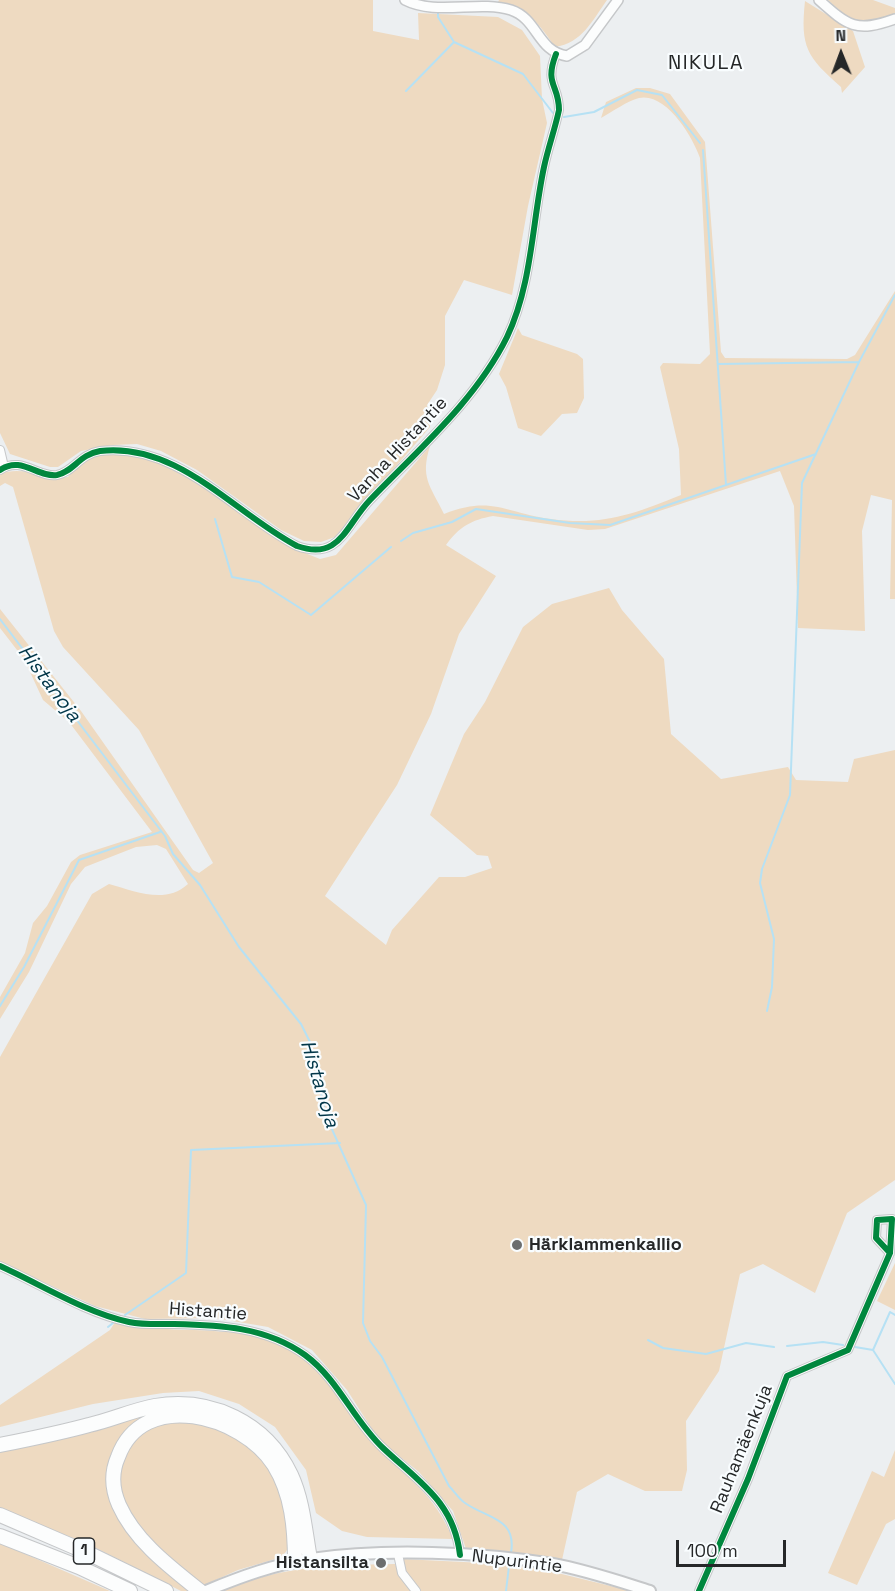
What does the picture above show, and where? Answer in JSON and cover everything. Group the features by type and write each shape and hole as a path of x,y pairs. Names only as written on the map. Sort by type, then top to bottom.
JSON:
{"highway":[{"path":"0,1445 90,1425 152,1407 178,1403 216,1409 252,1428 280,1455 300,1502 310,1559"},
{"path":"200,1591 140,1536 128,1521 115,1492 113,1469 121,1447 141,1424 155,1418 189,1415 206,1419 226,1426 261,1451 273,1464 290,1507 295,1536 295,1562"},
{"name":"1","path":"0,1515 86,1552 166,1591"},
{"name":"1","path":"0,1536 79,1567 130,1591"}],"main road":[{"name":"Nupurintie","path":"206,1591 230,1581 310,1559 398,1554 460,1555 554,1564 650,1591"}],"street":[{"path":"405,0 426,6 485,6 514,11 526,19 544,44 556,54 567,56 585,45 618,0"},
{"path":"819,0 845,22 860,28 895,19"},
{"name":"Vanha Histantie","path":"2,469 28,466 52,475 60,474 91,453 135,450 175,466 297,546 321,550 339,542 358,512 459,407 483,378 507,336 522,296 544,167 560,110 560,101 550,75 556,54"},
{"path":"0,450 2,469"},
{"name":"Rauhamäenkuja","path":"699,1591 748,1479 787,1376 848,1350 890,1253"},
{"name":"Histantie","path":"0,1266 114,1318 146,1324 230,1326 255,1330 304,1354 334,1382 377,1442 441,1503 450,1517 458,1538 460,1555"},
{"path":"398,1554 402,1572 416,1591"}],"shaded area":[{"path":"0,0 373,0 373,31 419,40 418,13 498,17 522,30 540,56 542,99 547,123 528,206 512,295 464,280 445,316 445,365 437,390 427,405 430,427 335,537 321,542 304,541 281,530 197,470 161,451 137,444 113,445 81,451 58,467 50,467 10,454 0,433"},
{"path":"499,0 607,0 586,30 572,41 555,47 544,31 524,12 498,2"},
{"path":"828,0 873,0 895,8 895,13 866,22 859,21 845,15"},
{"path":"805,1 853,31 865,67 842,93 841,87 820,67 808,50 804,30"},
{"path":"636,88 650,88 670,94 705,142 721,352 725,358 847,359 855,355 895,291 895,599 890,599 892,500 871,495 862,531 865,631 798,628 794,506 780,471 605,529 588,530 493,516 472,522 456,533 446,545 496,576 459,634 431,714 397,785 325,896 386,945 392,930 439,877 465,877 492,868 488,856 477,855 430,815 464,734 485,702 523,627 552,604 609,588 622,610 664,659 671,734 721,779 788,767 796,780 848,782 854,759 895,750 895,1180 847,1213 815,1293 763,1264 740,1274 719,1371 686,1421 687,1470 682,1491 645,1491 608,1474 577,1492 562,1560 466,1549 453,1511 419,1472 379,1440 347,1390 312,1350 268,1327 215,1318 145,1319 95,1306 0,1262 0,1057 92,894 109,884 139,893 160,895 170,894 188,884 166,849 157,845 136,847 85,867 71,884 29,972 0,1019 0,997 25,953 33,923 47,906 71,862 80,855 152,832 69,722 43,700 24,659 0,628 0,609 81,711 193,870 199,873 213,863 139,730 63,647 54,631 13,487 5,483 0,486 0,474 17,471 51,477 68,477 83,459 106,451 132,453 159,462 187,476 282,542 320,559 336,555 430,446 426,474 444,514 474,506 487,506 551,519 587,521 633,513 681,495 679,449 660,367 663,363 700,364 710,354 700,158 685,128 659,102 649,98 639,98 601,118 606,102"},
{"path":"518,328 522,335 577,354 583,359 584,398 577,413 562,414 541,436 518,428 506,387 499,374"},
{"path":"895,1263 895,1310 877,1301"},
{"path":"115,1322 141,1327 220,1331 245,1335 270,1341 295,1352 318,1370 334,1388 367,1437 429,1498 446,1523 453,1539 367,1537 342,1531 316,1513 306,1470 275,1427 239,1404 199,1391 163,1393 93,1404 0,1427 0,1405 110,1330"},
{"path":"184,1407 226,1418 260,1440 273,1455 285,1472 293,1492 304,1541 303,1550 299,1548 294,1509 281,1473 267,1454 249,1437 228,1423 205,1414 181,1411 158,1414 137,1424 116,1450 110,1475 117,1508 132,1532 172,1573 194,1591 181,1591 92,1546 0,1508 0,1448 39,1441 146,1411"},
{"path":"181,1418 223,1428 262,1456 282,1494 290,1546 282,1557 238,1570 200,1587 135,1526 117,1484 125,1448 159,1420"},
{"path":"895,1450 895,1519 886,1524 857,1585 828,1573 872,1471 884,1477"},
{"path":"0,1543 110,1591 0,1591"},
{"path":"402,1559 525,1565 631,1591 419,1591 403,1569"},
{"path":"395,1564 401,1578 413,1591 220,1591 264,1576 306,1568"}],"waterway":[{"path":"438,13 438,17 454,42 523,74 553,113"},
{"path":"406,91 454,42"},
{"path":"564,117 594,112 637,90 662,95 700,143"},
{"path":"703,150 726,485"},
{"path":"767,1011 772,987 774,939 760,883 762,869 790,795 802,483 859,362 895,295"},
{"path":"718,364 859,362"},
{"path":"401,541 413,533 452,522 476,509 570,523 610,525 816,454"},
{"path":"215,519 232,577 259,582 311,615 391,547"},
{"name":"Histanoja","path":"0,619 165,836 173,854 200,885 239,947 301,1024 310,1042 326,1116 366,1205 363,1323 370,1341 382,1357 449,1486 465,1503 505,1526 512,1541 511,1553"},
{"path":"0,1006 24,967 79,860 160,832"},
{"path":"125,1315 186,1273 191,1150 340,1143"},
{"path":"855,1347 873,1350 890,1312 895,1315"},
{"path":"108,1327 113,1323"},
{"path":"648,1340 663,1348 706,1354 746,1343 774,1347"},
{"path":"787,1346 823,1342 843,1345"},
{"path":"873,1350 895,1384"},
{"name":"Histanoja","path":"506,1591 509,1566"}],"cycle path":[{"path":"0,470 15,465 57,475 87,456 100,451 128,451 155,457 180,468 204,483 297,546 323,549 332,545 370,500 463,403 494,360 507,337 527,275 544,167 559,110 551,72 556,54"},
{"path":"699,1591 748,1479 787,1376 848,1350 890,1253 892,1219 877,1220 876,1238 890,1253"},
{"path":"0,1266 80,1305 113,1318 140,1324 208,1325 242,1329 275,1338 305,1355 337,1388 372,1437 433,1494 451,1521 460,1555"}],"place":[{"name":"Härklammenkallio","path":"517,1245"},
{"name":"Histansilta","path":"381,1563"}],"district":[{"name":"NIKULA","path":"706,64"}]}
